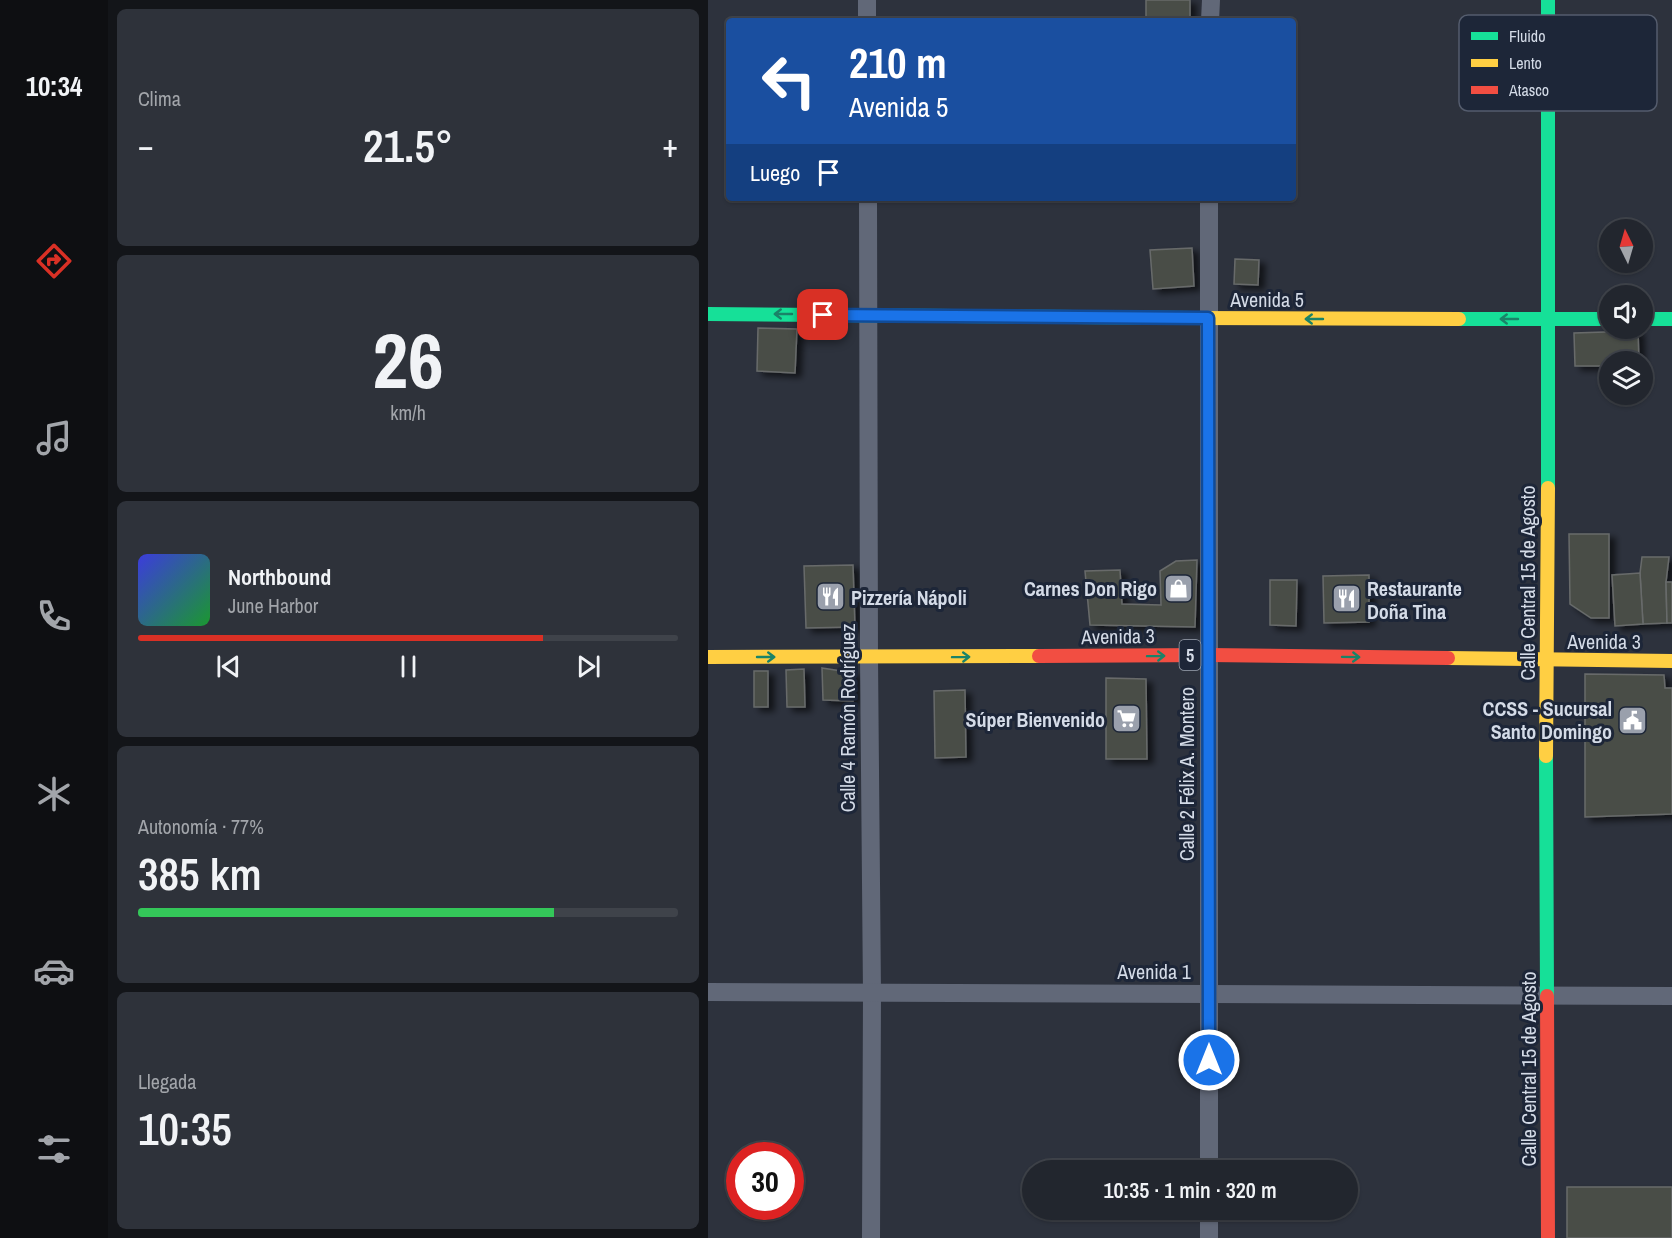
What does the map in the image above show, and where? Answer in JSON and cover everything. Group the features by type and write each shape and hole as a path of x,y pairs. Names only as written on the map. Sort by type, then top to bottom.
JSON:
{"main road":[{"name":"Calle Central 15 de Agosto","path":"1548,0 1548,15"},
{"name":"Calle Central 15 de Agosto","path":"1548,111 1546,661 1548,1238"},
{"name":"Avenida 5","path":"708,314 1599,319"},
{"path":"1653,319 1672,319"},
{"name":"Avenida 3","path":"708,657 1209,655 1672,661"}],"street":[{"path":"867,0 867,18"},
{"path":"1210,18 1211,0"},
{"name":"Calle 4 Ramón Rodríguez","path":"868,201 871,1238"},
{"name":"Calle 2 Félix A. Montero","path":"1209,201 1209,1160"},
{"name":"Avenida 1","path":"708,992 1672,996"},
{"path":"1209,1220 1209,1238"}],"building":[{"path":"1146,0 1190,0 1190,18 1146,18"},
{"path":"1192,248 1194,286 1153,289 1150,250"},
{"path":"1235,259 1259,260 1258,285 1234,284"},
{"path":"758,328 797,329 795,373 757,371"},
{"path":"1599,332 1599,339 1638,339 1639,351 1599,351 1599,366 1575,366 1574,333"},
{"path":"1569,534 1609,534 1609,618 1591,618 1570,604"},
{"path":"1642,557 1669,557 1666,582 1667,623 1643,624 1640,573"},
{"name":"Carnes Don Rigo","path":"1197,560 1195,627 1090,625 1085,571 1120,570 1122,604 1161,605 1160,571 1176,561"},
{"name":"Pizzería Nápoli","path":"853,565 855,627 806,628 804,566"},
{"path":"1640,573 1643,624 1615,626 1612,575"},
{"name":"Restaurante Doña Tina","path":"1369,575 1369,622 1324,623 1323,576"},
{"path":"1270,580 1297,580 1296,626 1270,625"},
{"path":"1666,582 1672,582 1672,623 1667,623"},
{"path":"822,668 854,673 853,701 823,700"},
{"path":"804,669 805,707 787,707 786,670"},
{"path":"754,671 768,671 768,707 754,707"},
{"path":"1585,674 1664,675 1665,688 1672,688 1672,814 1585,817"},
{"name":"Súper Bienvenido","path":"1106,678 1146,679 1147,759 1106,759"},
{"path":"965,690 966,757 935,758 934,691"},
{"path":"1567,1187 1672,1187 1672,1238 1567,1238"}],"traffic: fast":[{"path":"1548,0 1548,15"},
{"path":"1548,111 1548,488"},
{"path":"708,314 1192,318"},
{"path":"1459,319 1599,319"},
{"path":"1653,319 1672,319"},
{"path":"1546,756 1547,996"}],"traffic: slow":[{"path":"1192,318 1459,319"},
{"path":"1546,756 1548,488"},
{"path":"708,657 1039,656"},
{"path":"1448,658 1672,661"}],"traffic: jam":[{"path":"1039,656 1209,655 1448,658"},
{"path":"1547,996 1548,1238"}],"place":[{"name":"Carnes Don Rigo","path":"1178,588"},
{"name":"Pizzería Nápoli","path":"830,597"},
{"name":"Restaurante Doña Tina","path":"1346,599"},
{"name":"Súper Bienvenido","path":"1126,719"},
{"name":"CCSS - Sucursal Santo Domingo","path":"1633,720"}],"route":[{"path":"823,315 1208,318 1209,1060"}]}
